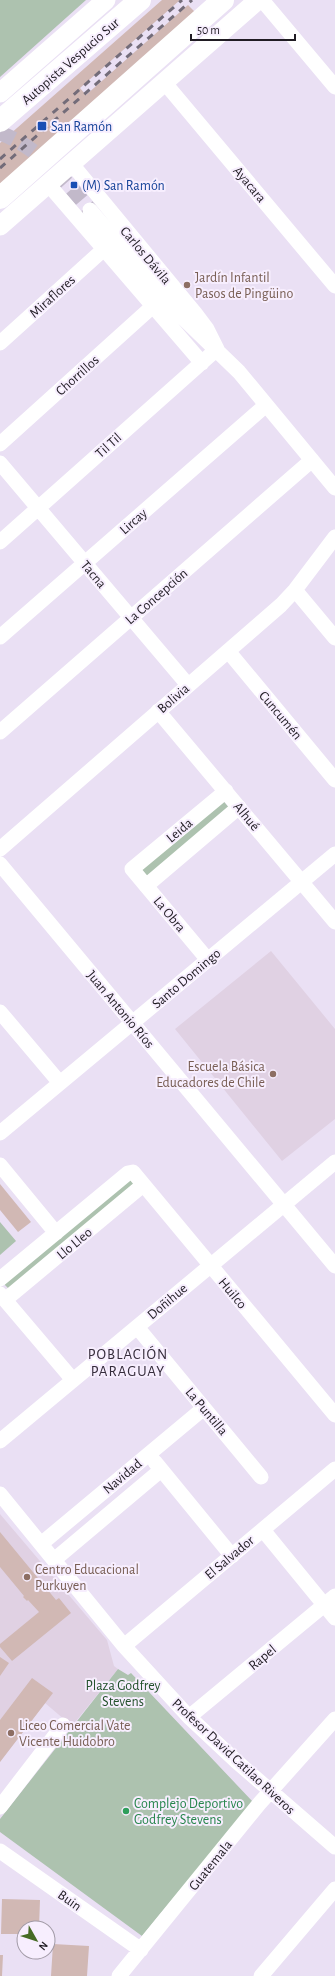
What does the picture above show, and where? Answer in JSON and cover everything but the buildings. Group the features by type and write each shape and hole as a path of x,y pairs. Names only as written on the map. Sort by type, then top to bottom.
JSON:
{"highway":[{"name":"Autopista Vespucio Sur","path":"0,121 140,0"},
{"path":"0,198 223,0"}],"main road":[{"path":"0,93 106,0"},
{"path":"0,226 258,0"}],"street":[{"path":"262,0 335,87"},
{"name":"Ayacara","path":"164,82 335,286"},
{"name":"Carlos Dávila","path":"71,163 195,313 217,349"},
{"name":"Carlos Dávila","path":"48,184 202,363"},
{"name":"Carlos Dávila","path":"90,210 178,313 235,368 335,488"},
{"name":"Miraflores","path":"0,343 104,249"},
{"name":"Chorrillos","path":"0,444 153,306"},
{"name":"Til Til","path":"0,542 217,349"},
{"name":"Lircay","path":"0,637 266,405"},
{"name":"La Concepción","path":"0,732 312,460"},
{"name":"Tacna","path":"0,463 188,685"},
{"name":"Bolivia","path":"0,849 281,605 295,590 335,537"},
{"path":"295,590 335,638"},
{"name":"Cuncumén","path":"228,651 335,780"},
{"name":"Alhué","path":"158,711 335,922"},
{"name":"Leida","path":"132,869 226,791"},
{"name":"Leida","path":"146,886 239,808"},
{"name":"Santo Domingo","path":"0,1133 335,854"},
{"name":"Juan Antonio Ríos","path":"0,864 335,1266"},
{"name":"La Obra","path":"132,869 208,960"},
{"path":"0,1012 60,1083"},
{"name":"Doñihue","path":"0,1441 335,1162"},
{"path":"0,1165 56,1233"},
{"name":"Llo Lleo","path":"0,1279 131,1172"},
{"name":"Huilco","path":"131,1172 144,1185 335,1415"},
{"name":"Llo Lleo","path":"3,1297 144,1185"},
{"path":"3,1297 73,1380"},
{"name":"La Puntilla","path":"136,1327 261,1477"},
{"name":"Navidad","path":"41,1544 204,1408"},
{"path":"148,1454 232,1556"},
{"name":"El Salvador","path":"124,1646 335,1469"},
{"name":"Navidad","path":"54,1560 161,1470"},
{"name":"Profesor David Catilao Riveros","path":"0,1494 124,1646 189,1717 270,1791 335,1847"},
{"path":"263,1530 330,1601 335,1618"},
{"name":"Rapel","path":"189,1717 330,1601"},
{"name":"Guatemala","path":"119,1976 270,1791 335,1719"},
{"path":"0,1807 63,1725"},
{"name":"Buin","path":"0,1851 141,1950"},
{"path":"260,1976 335,1888"}],"shaded area":[{"name":"Escuela Básica Educadores de Chile","path":"271,951 335,1029 335,1119 282,1161 175,1029"},
{"name":"Centro Educacional Purkuyen","path":"0,1514 107,1640 114,1666 118,1669 72,1726 45,1703 0,1762"}],"green space":[{"path":"0,0 86,0 0,77"},
{"path":"221,798 231,810 149,878 141,869"},
{"path":"130,1176 139,1185 12,1292 2,1282"},
{"path":"0,1222 16,1241 0,1255"},
{"name":"Complejo Deportivo Godfrey Stevens","path":"118,1669 128,1675 131,1673 253,1802 142,1936 0,1832 0,1819"}],"tunnel":[{"path":"0,133 14,139 39,156 60,176 90,210"}],"railway":[{"path":"0,159 182,0"},
{"path":"0,168 192,0"}],"place":[{"name":"San Ramón","path":"42,126"},
{"name":"(M) San Ramón","path":"74,185"},
{"name":"Jardín Infantil Pasos de Pingüino","path":"187,285"},
{"name":"Escuela Básica Educadores de Chile","path":"273,1074"},
{"name":"Centro Educacional Purkuyen","path":"27,1577"},
{"name":"Liceo Comercial Vate Vicente Huidobro","path":"11,1733"},
{"name":"Complejo Deportivo Godfrey Stevens","path":"126,1811"}],"district":[{"name":"POBLACIÓN PARAGUAY","path":"128,1362"}],"park label":[{"name":"Plaza Godfrey Stevens","path":"123,1694"}]}
